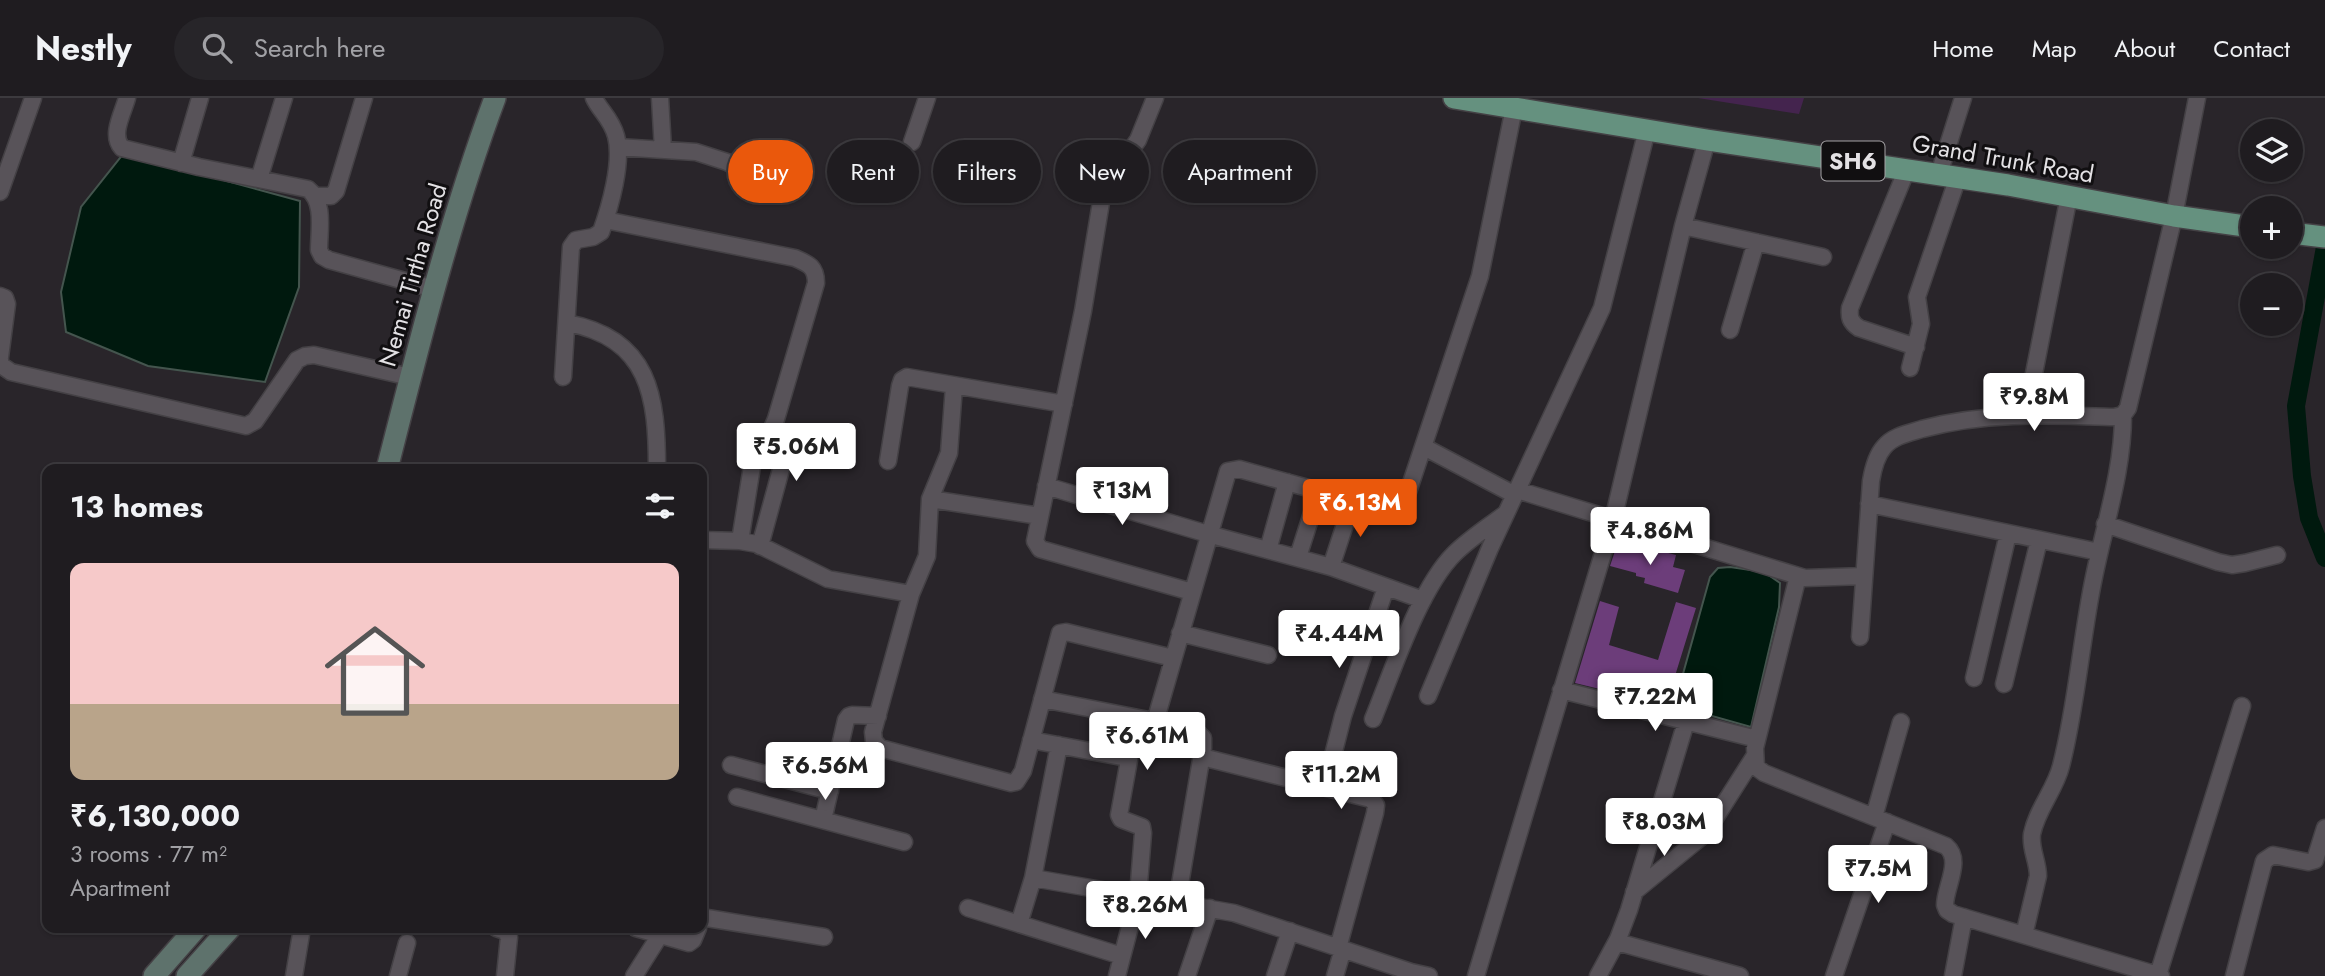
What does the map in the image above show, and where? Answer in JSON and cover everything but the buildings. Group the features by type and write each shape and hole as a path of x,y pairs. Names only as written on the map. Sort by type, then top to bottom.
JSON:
{"main road":[{"name":"Grand Trunk Road","path":"1454,98 1514,108 1542,105 1647,130 1908,169 2240,225"},
{"path":"2303,234 2325,237"}],"street":[{"path":"0,192 33,98"},
{"path":"127,98 116,135 119,146 181,163 308,189 316,196 319,207 319,250 322,256 434,289"},
{"path":"181,163 200,98"},
{"path":"259,179 284,98"},
{"path":"316,196 331,196 336,191 364,98"},
{"name":"Nemai Tirtha Road","path":"388,464 434,289 495,98"},
{"path":"563,377 571,247 576,240 593,237 601,232 616,173 618,147 608,117 594,98"},
{"path":"660,98 663,149"},
{"path":"913,140 927,98"},
{"path":"1155,98 1138,140 1108,182 1102,196 1083,311 1035,541 1040,549 1192,592"},
{"path":"1910,368 1921,324 1917,297 1948,176 1963,98"},
{"path":"2024,935 2038,876 2038,866 2031,848 2032,835 2061,766 2081,666 2090,598 2123,446 2123,415 2133,397 2174,216 2197,98"},
{"path":"1155,722 1228,471 1239,469 1388,510 1402,507 1480,276 1514,108"},
{"path":"1428,696 1507,512 1602,308 1647,130"},
{"path":"1476,976 1613,520 1683,226 1707,140"},
{"path":"618,147 709,155 728,164"},
{"path":"1908,169 1849,316 1852,323 1859,328 1916,347"},
{"path":"2025,414 2069,196"},
{"path":"605,220 795,258 809,264 816,271 816,283 776,419 767,440 755,452 740,541"},
{"path":"1683,226 1823,257"},
{"path":"1730,330 1756,242"},
{"path":"0,296 5,298 7,304 0,359 1,365 11,372 246,426 255,421 297,360 305,356 314,355 410,377"},
{"path":"567,323 603,332 620,345 645,376 656,417 657,464"},
{"path":"888,460 902,380 908,377 1064,404"},
{"path":"954,386 949,453 930,499 929,548 911,594 873,732 874,741 880,748 1011,783 1016,782 1021,778 1060,633 1066,632 1173,658"},
{"path":"1860,637 1871,481 1875,462 1884,447 1896,438 1956,421 2025,414 2123,415"},
{"path":"760,545 782,454 778,447 767,440"},
{"path":"1424,447 1516,492 1798,576 1823,579 1864,576"},
{"path":"753,460 780,471"},
{"path":"1268,550 1287,482"},
{"path":"1046,486 1208,534 1298,557 1423,600"},
{"path":"1298,557 1319,491"},
{"path":"930,499 1040,516"},
{"path":"1331,567 1353,500"},
{"path":"1869,504 2099,552"},
{"path":"1373,719 1423,600 1436,577 1453,555 1507,512"},
{"path":"2105,524 2232,565 2277,555"},
{"path":"1974,678 2008,534"},
{"path":"707,540 740,541 760,545 828,579 911,594"},
{"path":"2004,684 2039,540"},
{"path":"1798,576 1757,739 1754,757 1756,766 1764,773 1946,846 1951,850 1954,861 1945,905 1947,910 2136,973 2160,976 2242,706"},
{"path":"1331,763 1343,716 1386,587"},
{"path":"1180,634 1268,655"},
{"path":"1562,691 1757,739"},
{"path":"1042,699 1196,731 1203,738 1177,902"},
{"path":"822,820 849,716 878,716"},
{"path":"1598,976 1616,942 1634,892 1686,722"},
{"path":"1834,976 1880,820 1901,722"},
{"path":"1031,740 1129,760 1119,815 1121,819 1142,827 1138,896 1117,976"},
{"path":"1019,924 1033,878 1059,745"},
{"path":"1202,757 1371,799 1376,805 1335,976"},
{"path":"1634,892 1704,834 1754,757"},
{"path":"731,765 830,791"},
{"path":"737,797 904,842"},
{"path":"2234,976 2264,860 2273,855 2308,862 2315,860 2325,828"},
{"path":"1033,878 1234,913 1410,974 1429,976"},
{"path":"968,908 1122,956"},
{"path":"1187,976 1210,908"},
{"path":"1953,976 1964,917"},
{"path":"707,918 824,937"},
{"path":"1275,976 1290,931"},
{"path":"154,976 192,933"},
{"path":"187,976 226,933"},
{"path":"294,976 301,933"},
{"path":"505,933 505,976"},
{"path":"653,933 689,943 694,940 696,933"},
{"path":"634,976 660,935"},
{"path":"1616,942 1700,971 1740,976"},
{"path":"398,976 407,943"}],"shaded area":[{"path":"1698,98 1804,98 1799,114"},
{"path":"124,153 300,201 299,287 265,382 148,366 66,332 61,292 81,207"},
{"path":"1718,568 1764,572 1780,583 1779,607 1751,727 1680,707 1676,699 1710,577"}],"waterway":[{"path":"2325,247 2296,406 2302,476 2309,518 2325,558"}]}
